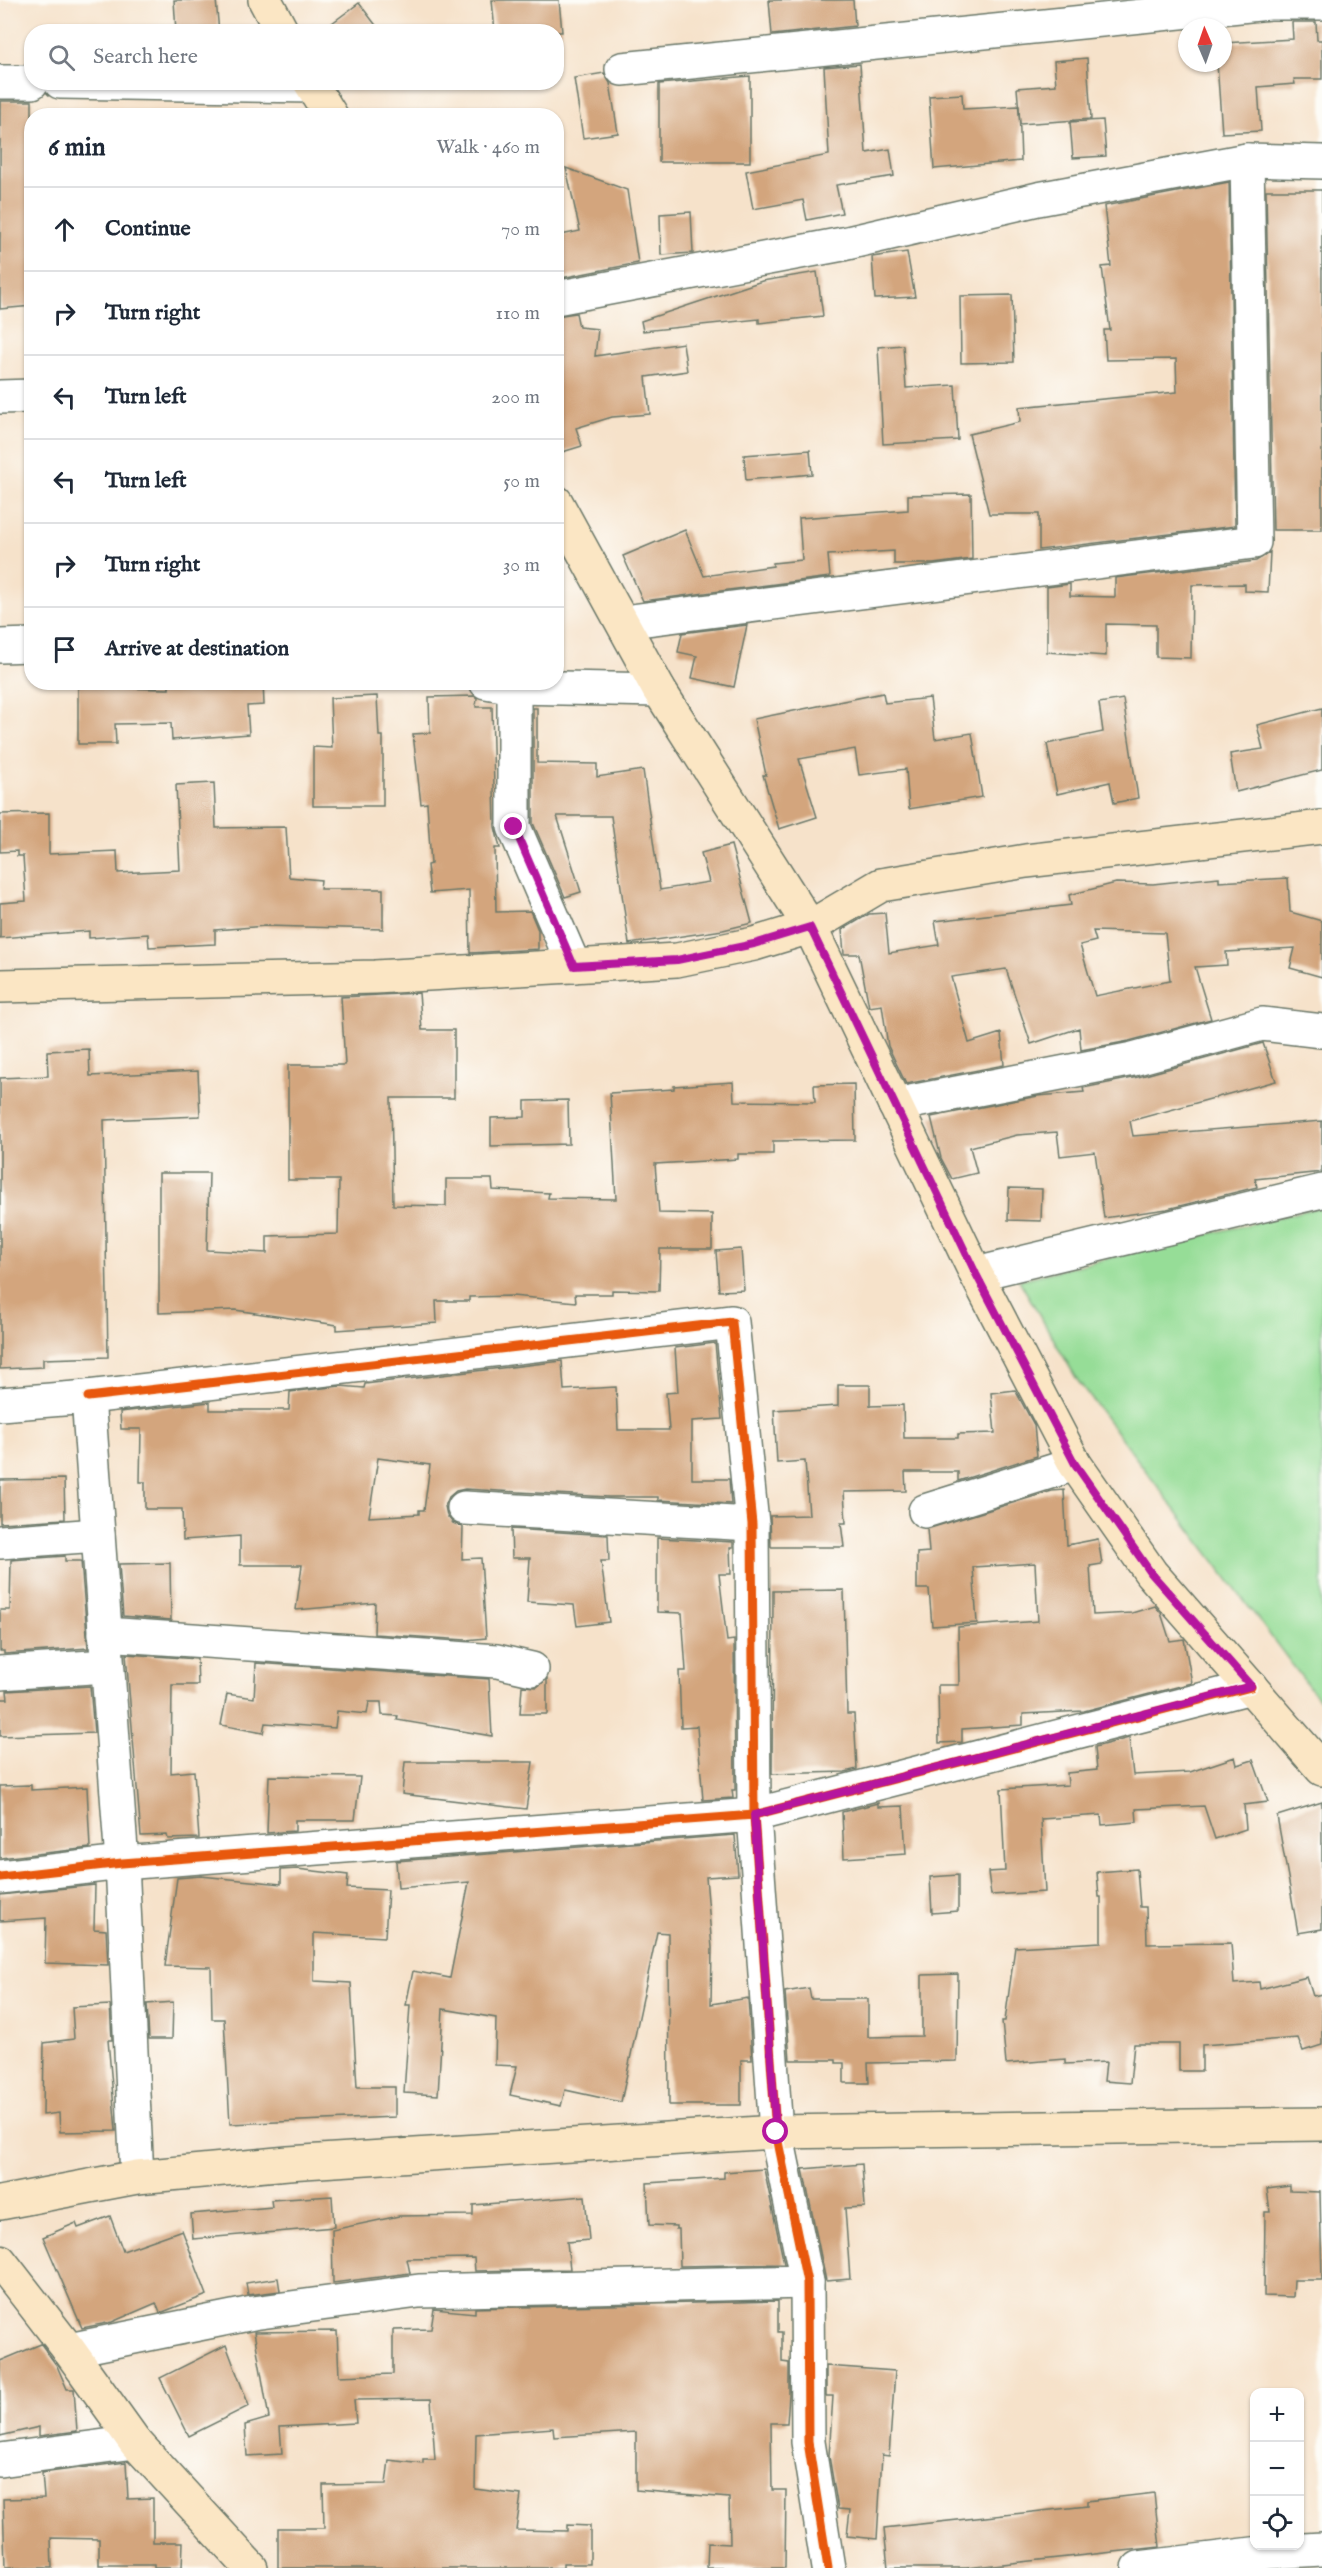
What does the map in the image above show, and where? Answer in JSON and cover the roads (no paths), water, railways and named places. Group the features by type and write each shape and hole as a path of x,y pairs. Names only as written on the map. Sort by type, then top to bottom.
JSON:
{"main road":[{"path":"265,0 278,24"},
{"path":"315,90 326,108"},
{"path":"564,516 659,690 810,927 976,1274 1075,1464 1151,1573 1322,1769"},
{"path":"0,986 375,977 677,960 754,944 810,927 881,885 1026,861 1322,827"},
{"path":"0,2203 136,2177 288,2163 776,2132 1322,2124"},
{"path":"0,2261 69,2350 135,2442 251,2568"}],"street":[{"path":"622,69 1269,3 1322,3"},
{"path":"0,82 24,82"},
{"path":"564,296 843,244 1038,199 1247,160 1322,162"},
{"path":"623,622 1254,542 1247,160"},
{"path":"0,397 24,396"},
{"path":"0,646 24,645"},
{"path":"564,687 659,690"},
{"path":"500,690 514,827 574,966"},
{"path":"895,1105 1134,1059 1262,1024 1322,1031"},
{"path":"976,1274 1322,1191"},
{"path":"0,1404 88,1397 732,1322 752,1524 754,1815 776,2132 807,2282 808,2442 828,2568"},
{"path":"88,1397 122,1863 136,2177"},
{"path":"925,1511 1075,1464"},
{"path":"464,1508 752,1524"},
{"path":"0,1542 98,1535"},
{"path":"0,1673 106,1650 496,1661 532,1669"},
{"path":"0,1877 122,1863 754,1815 1251,1686"},
{"path":"69,2350 252,2313 419,2291 807,2282"},
{"path":"0,2460 135,2442"},
{"path":"1139,2568 1269,2552 1322,2549"}]}
